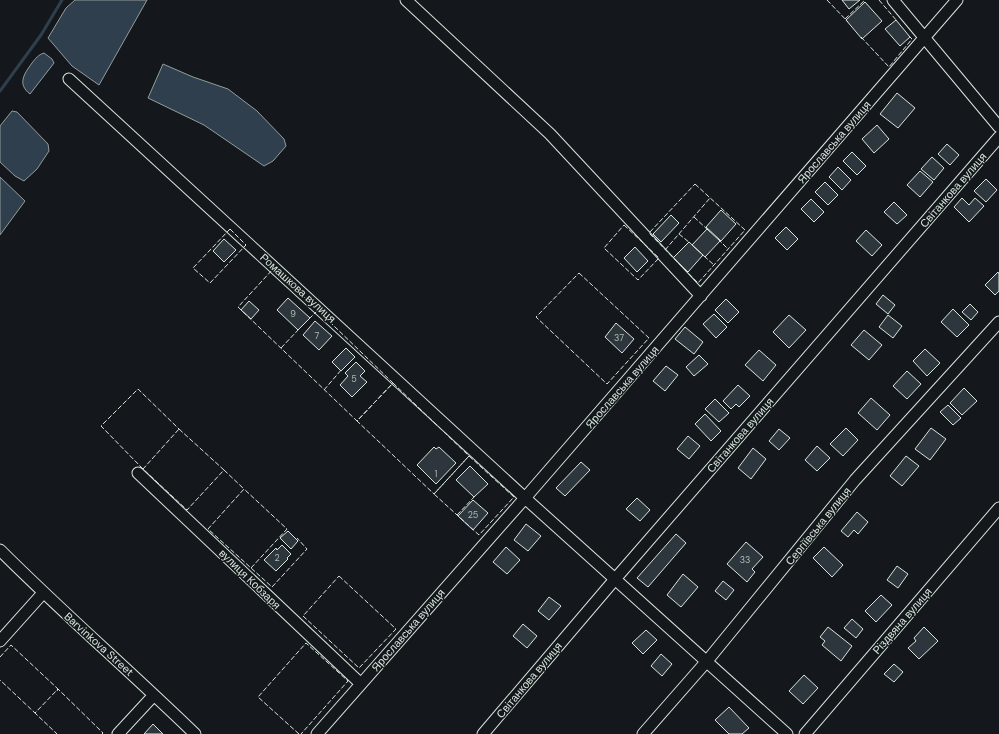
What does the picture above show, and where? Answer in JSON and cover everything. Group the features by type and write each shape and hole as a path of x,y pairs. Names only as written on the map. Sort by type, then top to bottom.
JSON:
{"street":[{"path":"406,0 550,134 701,296"},
{"path":"893,0 999,127"},
{"name":"Ярославська вулиця","path":"317,734 525,498 957,0"},
{"name":"Ромашкова вулиця","path":"69,79 525,498 616,578 787,734"},
{"name":"Світанкова вулиця","path":"483,734 616,578 999,137"},
{"name":"Сергіївська вулиця","path":"643,734 707,661 856,480 999,322"},
{"name":"вулиця Кобзаря","path":"138,473 361,684"},
{"name":"Різдвяна вулиця","path":"805,734 999,508"},
{"name":"Barvinkova Street","path":"0,550 195,734"},
{"path":"0,641 44,593"},
{"path":"118,734 154,695"}],"water":[{"path":"75,0 147,0 99,85 72,66 48,38 66,8"},
{"path":"44,53 52,59 54,63 30,94 26,90 23,83 24,75 36,58"},
{"path":"163,64 193,77 228,89 257,111 284,139 286,146 273,161 264,166 204,125 148,98"},
{"path":"12,111 17,112 48,144 49,151 37,169 24,181 15,176 0,162 0,126"},
{"path":"0,177 25,201 0,235"}],"building":[{"path":"842,0 860,0 849,9"},
{"path":"865,2 882,21 862,39 846,20"},
{"path":"896,20 910,37 900,46 885,29"},
{"path":"897,93 915,108 898,128 880,114"},
{"path":"877,125 889,139 874,153 862,139"},
{"path":"947,144 959,155 950,165 938,154"},
{"path":"852,152 866,166 857,175 843,161"},
{"path":"932,157 944,168 934,180 921,169"},
{"path":"838,167 851,180 842,190 829,177"},
{"path":"920,171 933,182 920,197 907,185"},
{"path":"986,179 997,190 986,202 974,191"},
{"path":"825,182 838,195 828,205 815,192"},
{"path":"962,198 969,205 975,198 984,206 969,222 954,207"},
{"path":"811,199 824,212 814,222 801,209"},
{"path":"894,202 907,215 897,224 884,212"},
{"path":"721,210 736,224 721,241 706,227"},
{"path":"671,215 679,223 661,242 653,234"},
{"path":"786,227 798,239 787,250 775,238"},
{"path":"707,229 720,241 705,257 692,245"},
{"path":"866,230 882,245 872,256 856,241"},
{"path":"224,239 236,250 224,262 213,251"},
{"path":"689,242 703,255 688,272 673,258"},
{"path":"635,247 648,261 637,272 624,258"},
{"path":"998,272 999,291 995,295 985,285"},
{"path":"883,295 895,305 888,314 876,304"},
{"path":"288,298 310,318 298,330 277,310"},
{"path":"726,299 739,312 728,323 715,310"},
{"path":"249,301 259,310 251,319 241,310"},
{"path":"970,304 978,312 971,320 962,312"},
{"path":"953,309 969,325 957,337 941,322"},
{"path":"714,314 727,327 716,338 703,324"},
{"path":"789,315 806,330 789,348 773,332"},
{"path":"888,315 902,326 893,338 879,327"},
{"path":"315,321 332,336 319,350 303,335"},
{"path":"616,323 634,339 622,353 605,337"},
{"path":"685,327 703,342 694,354 675,339"},
{"path":"864,330 882,345 869,360 851,345"},
{"path":"346,348 355,357 341,371 332,362"},
{"path":"925,349 940,363 927,376 913,361"},
{"path":"759,350 776,365 763,381 745,365"},
{"path":"699,355 708,364 694,376 686,367"},
{"path":"356,362 365,371 360,376 367,382 352,397 340,385 348,376 345,373"},
{"path":"666,366 678,375 665,391 653,381"},
{"path":"907,371 921,384 907,399 893,386"},
{"path":"738,385 750,396 739,407 736,404 731,409 723,401"},
{"path":"964,388 977,401 962,415 950,403"},
{"path":"871,398 890,415 877,430 858,413"},
{"path":"715,399 729,413 719,422 705,409"},
{"path":"948,405 961,418 953,425 940,412"},
{"path":"705,414 721,431 711,441 695,424"},
{"path":"846,428 858,440 843,456 830,444"},
{"path":"931,428 946,439 930,460 915,449"},
{"path":"779,429 790,438 779,450 769,441"},
{"path":"688,436 700,446 689,459 677,449"},
{"path":"817,446 830,458 817,471 805,460"},
{"path":"434,447 436,449 439,447 456,463 436,484 417,465"},
{"path":"753,448 766,459 751,479 738,468"},
{"path":"906,456 919,466 902,486 890,476"},
{"path":"581,462 590,470 565,496 556,488"},
{"path":"470,466 488,484 474,497 456,480"},
{"path":"637,498 650,510 640,521 626,509"},
{"path":"473,500 488,513 473,530 458,516"},
{"path":"857,512 868,522 858,534 854,530 848,537 841,531"},
{"path":"526,524 541,536 528,551 514,540"},
{"path":"288,531 298,541 291,549 280,538"},
{"path":"676,534 686,543 648,587 637,578"},
{"path":"746,542 763,557 752,569 755,572 747,582 727,564"},
{"path":"282,545 291,554 276,571 264,560 276,548 277,550"},
{"path":"506,547 520,560 507,574 493,562"},
{"path":"824,547 843,565 832,577 813,558"},
{"path":"897,566 908,574 898,588 887,580"},
{"path":"683,574 698,587 681,607 667,595"},
{"path":"723,581 734,590 726,600 715,591"},
{"path":"881,595 892,605 876,622 865,611"},
{"path":"549,597 561,606 549,620 538,611"},
{"path":"852,619 863,629 856,638 844,628"},
{"path":"523,624 537,636 527,648 513,636"},
{"path":"828,627 852,646 841,661 822,645 825,641 820,637"},
{"path":"924,627 938,641 919,659 908,648 916,641 914,638"},
{"path":"646,630 657,640 643,654 632,643"},
{"path":"661,654 672,664 662,676 651,666"},
{"path":"894,664 903,672 894,682 884,674"},
{"path":"804,675 818,688 803,704 789,691"},
{"path":"729,707 749,728 742,734 729,734 715,720"},
{"path":"153,724 163,734 144,734"}],"waterway":[{"path":"0,91 41,35 62,0"}],"fence":[{"path":"827,0 848,22"},
{"path":"845,19 865,0"},
{"path":"879,0 897,21"},
{"path":"861,37 889,67 912,39 908,35"},
{"path":"695,184 745,230 698,283 649,233 695,184"},
{"path":"665,250 710,198"},
{"path":"694,217 708,230"},
{"path":"624,225 659,258 638,280 604,248 624,225"},
{"path":"230,229 246,245 210,283 193,268 230,229"},
{"path":"679,234 690,243"},
{"path":"718,239 728,249"},
{"path":"704,256 714,265"},
{"path":"274,268 393,383 357,421 238,307 274,268"},
{"path":"579,273 649,338 607,384 536,317 579,273"},
{"path":"309,319 318,310"},
{"path":"281,348 299,329"},
{"path":"324,390 342,369"},
{"path":"393,383 469,456 434,494 357,421 393,383"},
{"path":"143,469 101,426 138,389 179,429"},
{"path":"179,429 224,470 187,510 143,469 179,429"},
{"path":"469,456 514,497 479,535 434,494 469,456"},
{"path":"224,470 244,489"},
{"path":"251,568 287,529 244,489 208,529 272,587 307,549 297,538"},
{"path":"457,515 475,496"},
{"path":"339,576 396,629 359,668 303,616 339,576"},
{"path":"299,734 258,697 306,643 348,681 301,734"},
{"path":"0,657 11,645 58,689 35,713 0,680"},
{"path":"57,691 58,689 103,733 102,734"},
{"path":"36,712 35,713 57,734"}]}
